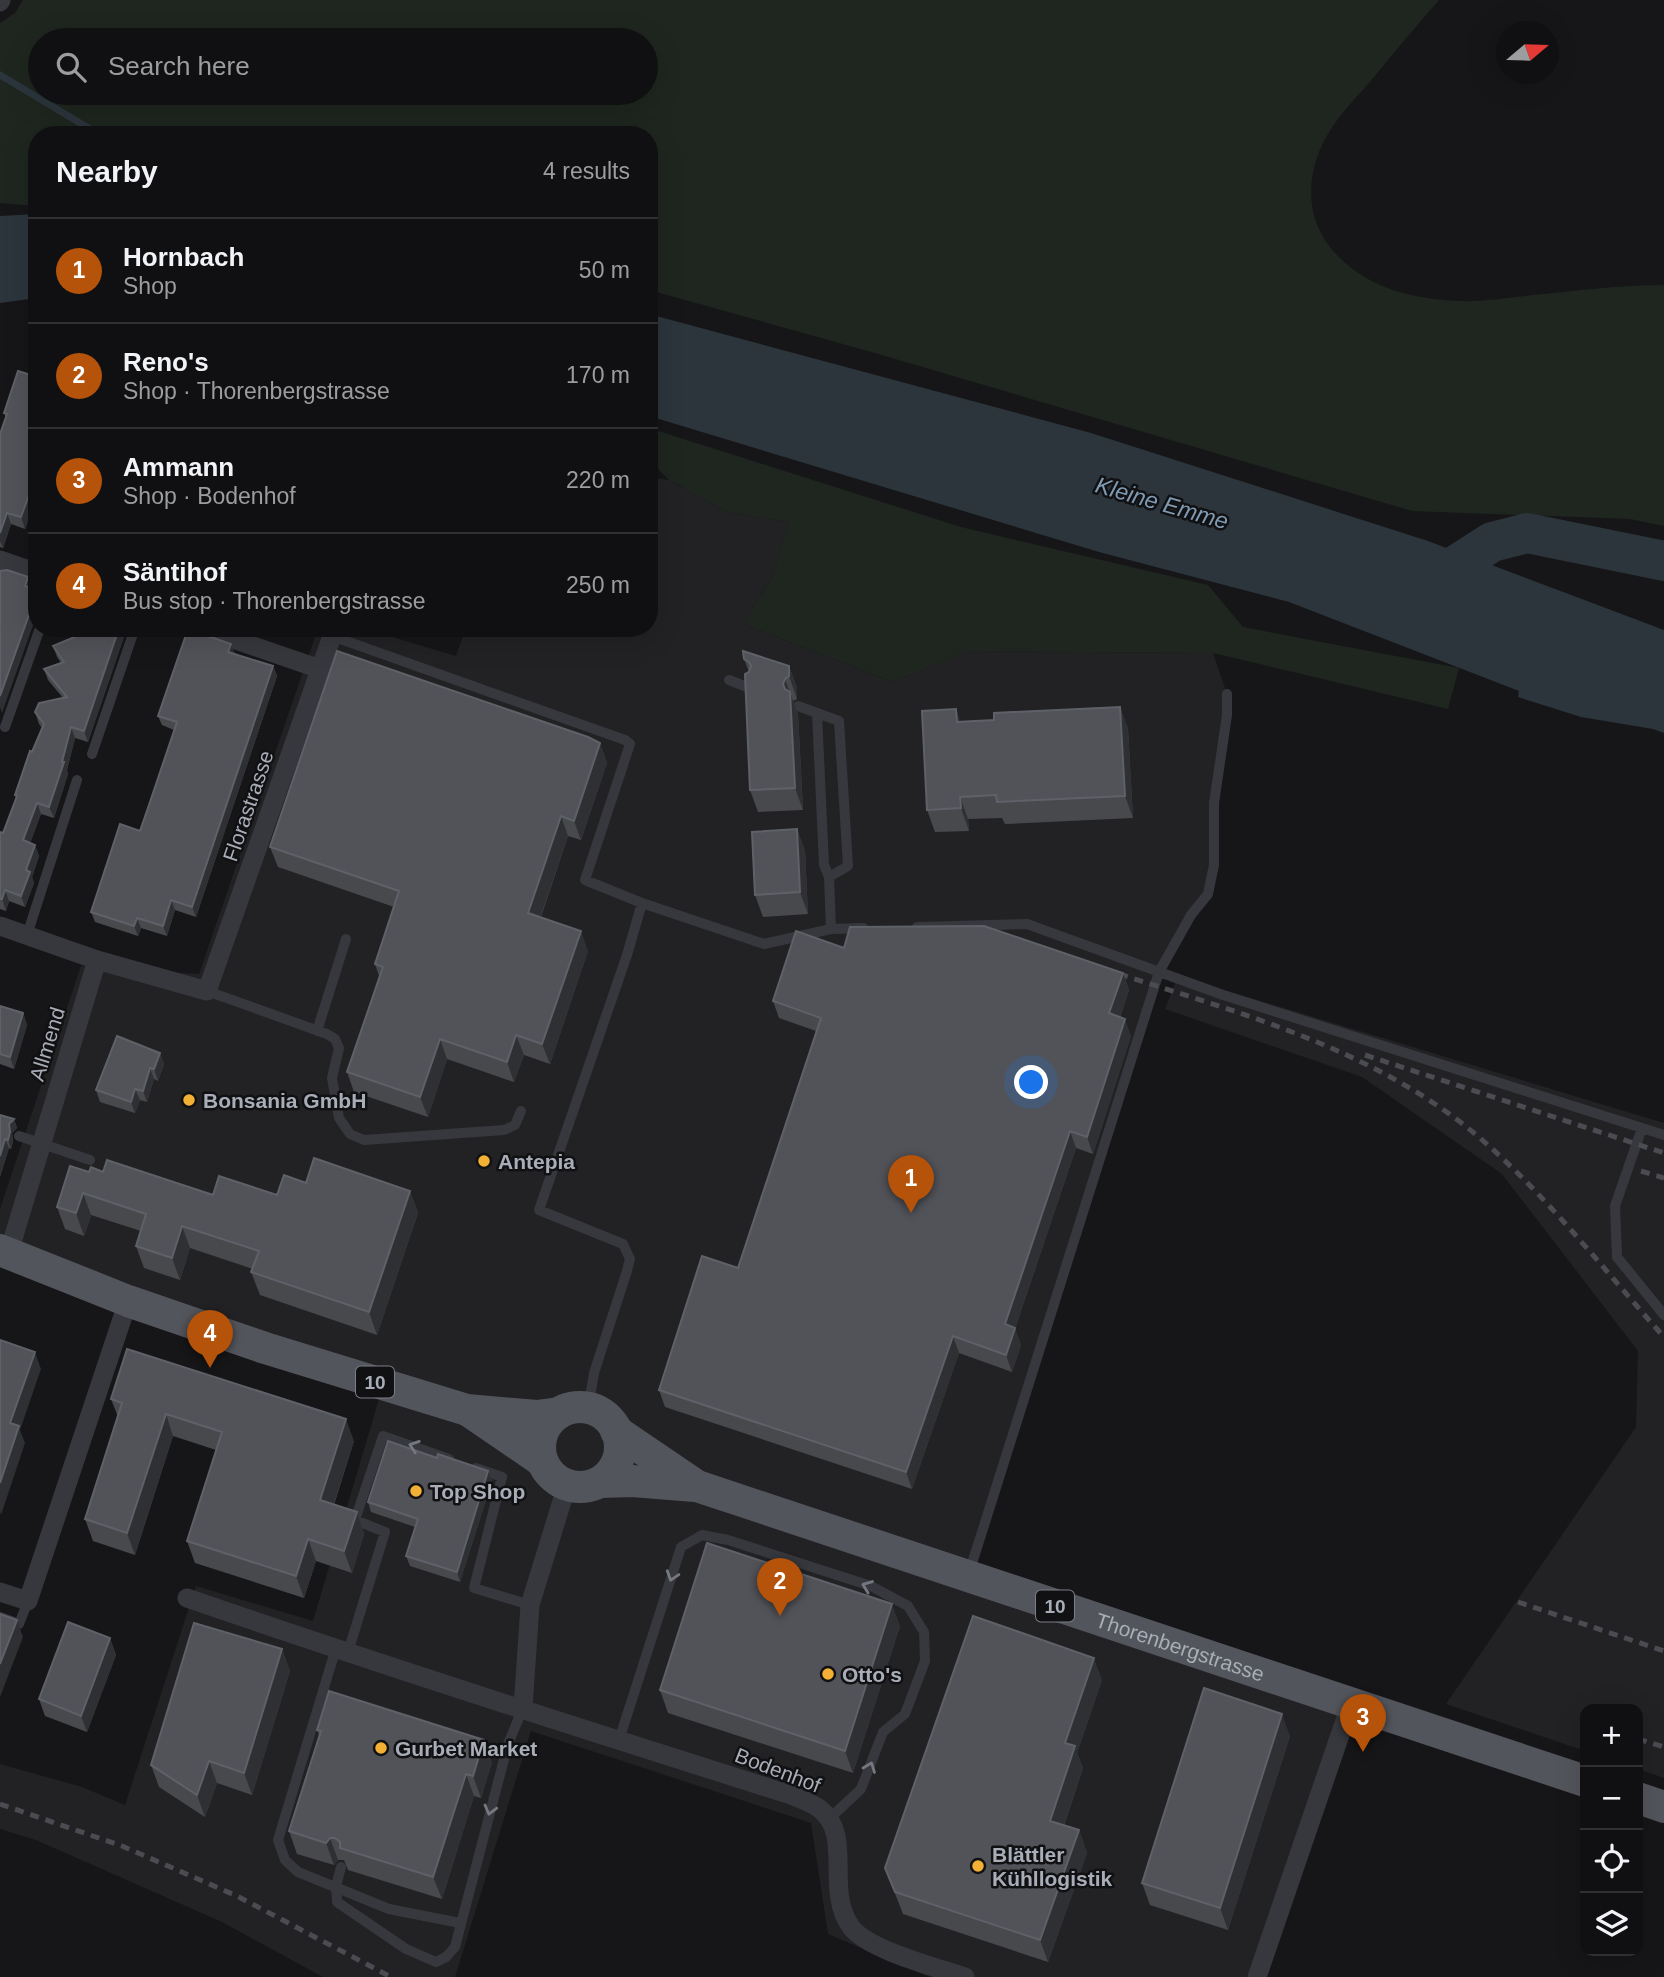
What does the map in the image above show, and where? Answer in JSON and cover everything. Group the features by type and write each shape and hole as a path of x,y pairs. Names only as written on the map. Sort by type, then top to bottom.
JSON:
{"main road":[{"name":"10","path":"4,1251 128,1301 265,1348 467,1410 537,1416 574,1411 601,1413 616,1431"},
{"name":"10","path":"467,1410 542,1461 556,1480 567,1485 586,1487 600,1482"},
{"path":"542,1461 541,1437 546,1426 574,1411"},
{"path":"600,1482 612,1471 617,1460 619,1439 616,1431"},
{"name":"Thorenbergstrasse","path":"616,1431 697,1486 1580,1779"},
{"name":"Thorenbergstrasse","path":"600,1482 697,1486"},
{"path":"1643,1800 1664,1807"}],"street":[{"path":"0,560 28,570"},
{"path":"237,637 320,669"},
{"name":"Florastrasse","path":"207,991 332,637"},
{"path":"0,926 97,960 207,991"},
{"name":"Allmend","path":"4,1251 41,1143 97,960"},
{"path":"0,1592 27,1601 128,1301"},
{"path":"523,1708 530,1605 567,1485"},
{"name":"Bodenhof","path":"187,1598 791,1795 820,1809 829,1819 839,1847 839,1900 852,1929 878,1947 965,1977"},
{"path":"1257,1977 1351,1703"}],"lane":[{"path":"5,727 37,637"},
{"path":"92,754 132,637"},
{"path":"335,637 630,744 585,880 642,903 764,944 831,929 870,928"},
{"path":"729,680 752,689"},
{"path":"968,1577 1159,972 1191,915 1208,894 1214,866 1214,803 1227,715 1227,694"},
{"path":"798,706 839,721 848,866 830,877"},
{"path":"817,713 824,865 830,877 831,929"},
{"path":"27,935 77,780"},
{"path":"574,1411 594,1373 630,1259 623,1244 539,1210 627,955 642,903"},
{"path":"909,927 1027,924 1159,972 1664,1135"},
{"path":"317,1031 346,939"},
{"path":"207,991 335,1039 339,1048 332,1078 339,1118 350,1135 364,1140 504,1130 515,1125 521,1111"},
{"path":"1642,1128 1615,1206 1617,1256 1664,1315"},
{"path":"19,1136 90,1160"},
{"path":"455,1461 383,1436 355,1520 385,1532 278,1840 285,1860 298,1872 389,1909 460,1923"},
{"path":"467,1465 502,1477 474,1588 530,1605"},
{"path":"619,1740 681,1547 702,1535 728,1540 871,1586 908,1606 924,1632 925,1661 905,1714 883,1732 861,1790 829,1819"},
{"path":"0,1617 19,1624 27,1601"},
{"path":"341,1867 336,1886 337,1902 406,1949 436,1962 446,1957 455,1948 508,1744 523,1708"}],"shaded area":[{"path":"23,0 1439,0 1343,113 1324,142 1317,158 1311,192 1318,226 1338,256 1364,277 1394,290 1425,298 1476,301 1598,288 1664,285 1664,526 1630,519 1412,511 875,353 658,293 658,126 28,126 28,205 0,203 0,23 15,13"},
{"path":"658,431 961,527 1208,585 1243,627 1459,668 1448,709 1213,653 967,651 893,682 743,624 772,577 789,522 727,512 669,480 658,469"},
{"path":"658,478 669,480 727,512 789,522 772,577 743,624 893,682 966,651 1213,653 1227,694 1208,894 1159,972 968,1577 1351,1703 1257,1977 929,1977 828,1934 811,1823 531,1731 455,1977 323,1977 222,1922 36,1840 0,1829 0,1764 82,1787 125,1805 196,1586 313,1621 379,1399 0,1238 0,1209 81,966 199,974 315,637 392,637 456,656 463,637 658,637"},
{"path":"1178,976 1664,1123 1664,1778 1643,1771 1643,1704 1580,1704 1580,1749 1446,1704 1636,1427 1638,1351 1502,1174 1362,1077 1165,1009"}],"water":[{"path":"28,214 28,299 0,303 0,216"},
{"name":"Kleine Emme","path":"658,316 1091,433 1428,541 1664,630 1664,733 1581,717 1518,697 1519,691 1289,602 1099,552 658,419"}],"building":[{"path":"18,371 28,374 28,498 21,517 7,513 0,533 0,434 7,414 4,413"},
{"path":"7,570 28,577 25,586 28,587 28,617 0,696 0,571"},
{"path":"75,637 116,637 84,731 71,727 64,762 49,807 37,803 23,840 35,845 26,870 30,872 21,896 5,890 0,899 0,832 3,833 30,751 32,752 44,724 35,712 39,703 67,697 44,669 64,662 53,646"},
{"path":"185,637 211,637 231,644 228,652 273,666 192,907 171,900 163,926 137,918 134,926 91,912 120,824 140,831 150,802 177,722 158,716"},
{"path":"337,651 600,743 574,821 561,816 528,913 581,931 542,1044 516,1035 507,1062 440,1039 420,1097 347,1072 383,967 375,964 399,891 270,847"},
{"path":"743,651 789,666 789,676 783,684 790,692 795,788 750,790 745,674 751,666 744,659"},
{"path":"1120,707 1125,796 997,802 996,795 960,797 961,808 927,810 922,711 956,709 957,722 994,720 994,713"},
{"path":"797,829 800,892 755,895 752,832"},
{"path":"984,926 1123,973 1109,1013 1125,1019 1087,1137 1070,1131 1005,1324 1015,1328 1006,1355 953,1336 906,1472 659,1390 702,1256 738,1268 821,1018 773,1001 796,931 844,948 850,927"},
{"path":"0,1006 23,1013 10,1057 0,1054"},
{"path":"117,1036 160,1053 154,1069 150,1068 143,1091 135,1089 131,1102 96,1090"},
{"path":"0,1115 14,1119 9,1124 8,1140 5,1139 0,1156"},
{"path":"314,1158 410,1191 369,1312 251,1272 259,1251 182,1226 172,1258 136,1246 146,1214 83,1193 76,1213 57,1207 70,1166 89,1172 91,1167 103,1172 107,1160 213,1195 219,1176 277,1195 284,1175 306,1183"},
{"path":"0,1340 35,1352 10,1423 19,1426 0,1483"},
{"path":"127,1349 346,1419 320,1500 357,1512 344,1551 308,1539 296,1576 187,1541 222,1432 166,1414 127,1533 85,1519 122,1403 111,1399"},
{"path":"388,1441 437,1458 438,1454 488,1471 457,1572 406,1556 418,1519 368,1502"},
{"path":"707,1543 892,1604 845,1751 660,1690"},
{"path":"0,1614 17,1620 0,1664"},
{"path":"973,1616 1094,1658 1065,1743 1075,1746 1050,1821 1079,1830 1040,1940 895,1892 885,1868"},
{"path":"68,1622 110,1638 81,1716 39,1699"},
{"path":"194,1623 282,1649 244,1773 209,1761 197,1795 151,1765"},
{"path":"1204,1688 1282,1714 1220,1908 1142,1883"},
{"path":"329,1691 484,1740 473,1776 466,1774 433,1877 340,1848 340,1842 335,1838 330,1838 326,1843 289,1831 321,1731 317,1730"}],"waterway":[{"path":"0,75 28,92"},
{"path":"50,105 85,126"},
{"path":"1425,585 1492,542 1527,533 1664,561"}],"railway":[{"path":"1104,969 1252,1017 1301,1036 1395,1079 1438,1106 1480,1138 1529,1185 1664,1337"},
{"path":"1365,1055 1664,1153"},
{"path":"1641,1171 1664,1178"},
{"path":"1518,1602 1664,1651"},
{"path":"1643,1741 1664,1747"},
{"path":"0,1804 122,1846 237,1896 391,1977"}],"place":[{"name":"Bonsania GmbH","path":"189,1100"},
{"name":"Antepia","path":"484,1161"},
{"name":"Hornbach","path":"911,1213"},
{"name":"Säntihof","path":"210,1368"},
{"name":"Top Shop","path":"416,1491"},
{"name":"Reno's","path":"780,1616"},
{"name":"Otto's","path":"828,1674"},
{"name":"Gurbet Market","path":"381,1748"},
{"name":"Ammann","path":"1363,1752"},
{"name":"Blättler Kühllogistik","path":"978,1866"}]}
